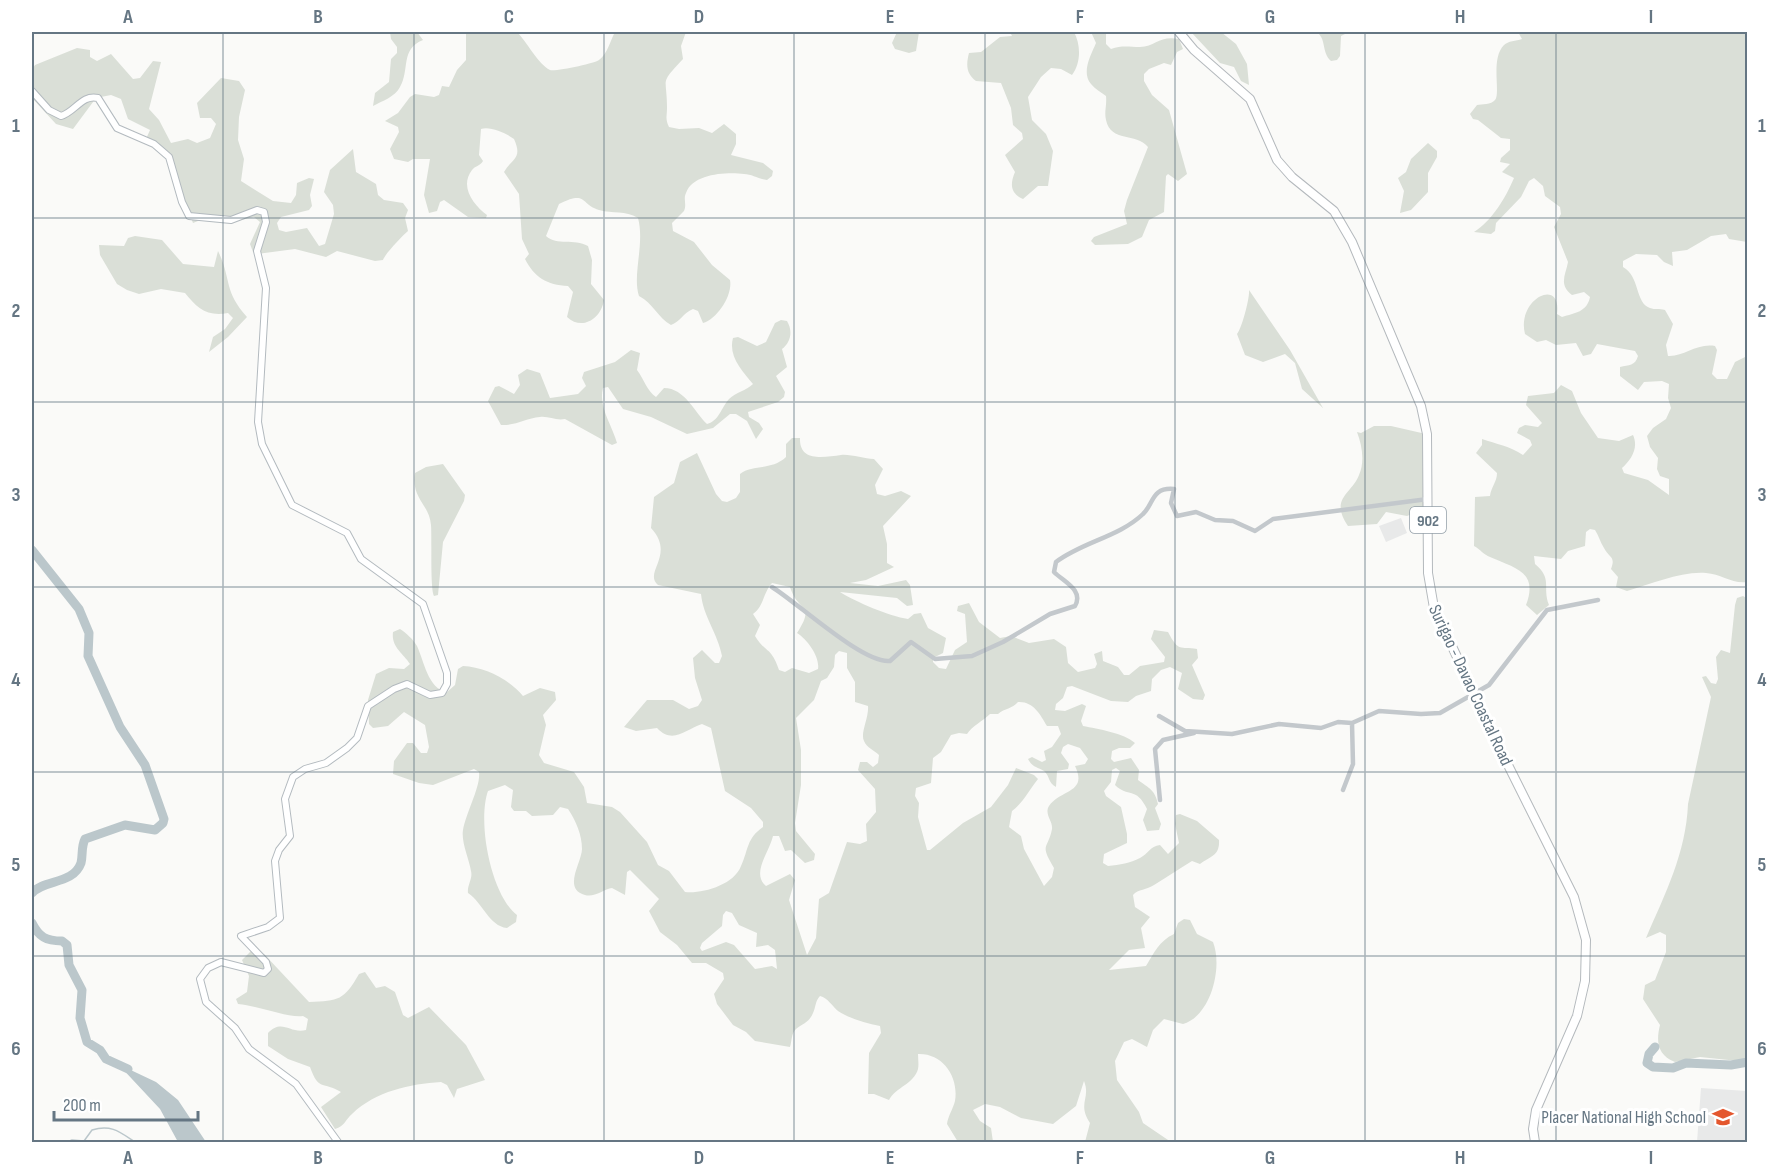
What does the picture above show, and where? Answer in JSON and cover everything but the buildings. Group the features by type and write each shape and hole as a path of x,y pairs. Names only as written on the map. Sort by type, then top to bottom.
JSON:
{"highway":[{"name":"Surigao - Davao Coastal Road","path":"1179,32 1194,50 1250,99 1277,160 1292,177 1334,211 1344,226 1421,406 1427,434 1431,597 1447,641 1575,897 1582,919 1587,952 1585,981 1577,1016 1536,1110 1533,1129 1535,1143"}],"street":[{"path":"32,91 49,110 61,116 85,99 98,98 113,125 154,144 169,157 182,202 189,216 231,220 257,210 264,212 266,222 257,251 266,281 258,422 262,444 295,507 347,533 361,559 423,604 445,668 448,681 442,693 430,695 407,684 394,688 368,706 357,738 352,744 331,761 300,771 293,777 285,800 290,836 279,850 275,861 280,918 268,927 241,936 266,962 268,969 264,973 254,972 221,962 208,968 200,979 201,992 208,1005 234,1028 249,1049 296,1084 338,1143"},
{"path":"772,587 795,601 852,646 877,660 884,662 894,659 909,642 935,659 967,657 1003,642 1050,614 1075,606 1078,600 1076,592 1054,572 1056,562 1143,514 1153,497 1169,489 1174,490 1171,503 1177,516 1196,512 1215,520 1233,521 1256,531 1273,519 1428,499"},
{"path":"1159,716 1179,729 1239,734 1279,724 1318,728 1338,722 1352,723 1379,711 1415,714 1440,713 1449,710 1495,678 1545,611 1556,606 1598,600"},
{"path":"1342,790 1353,764 1352,723"},
{"path":"1160,800 1160,786 1154,754 1157,745 1163,740 1196,732"}],"shaded area":[{"path":"390,32 417,32 423,40 416,44 408,54 403,80 398,90 373,106 375,93 389,82 391,59 397,53 397,47 391,39"},
{"path":"466,32 517,32 541,63 553,70 599,60 607,50 615,32 686,32 681,46 683,59 666,81 669,127 699,128 712,133 724,124 736,134 736,144 731,155 763,163 773,171 772,176 767,180 747,174 729,173 712,175 696,181 686,193 684,211 672,223 673,231 694,242 712,265 730,280 729,292 723,306 714,317 703,323 698,311 693,309 674,324 666,322 648,302 639,296 637,288 640,238 638,218 628,214 599,210 579,198 574,198 559,204 546,236 555,241 577,242 588,246 592,260 591,284 604,300 599,313 590,321 579,323 567,317 573,292 568,286 542,279 525,259 529,254 522,239 519,194 504,172 517,155 514,139 507,134 489,128 481,129 479,155 483,161 468,176 470,195 487,215 486,218 468,217 444,200 440,202 437,211 429,213 424,195 430,159 413,159 408,162 394,159 390,149 399,132 398,127 385,121 398,113 415,94 434,97 439,95 442,86 449,87 457,70 466,60"},
{"path":"897,32 919,32 916,51 909,53 895,49 892,43"},
{"path":"1010,32 1074,32 1079,48 1077,65 1072,75 1061,69 1051,68 1041,77 1028,97 1032,120 1046,134 1053,151 1048,186 1038,186 1023,199 1013,191 1012,180 1015,172 1005,155 1023,139 1022,133 1013,125 1011,108 1001,83 976,81 970,75 967,65 969,53 981,52 1000,37 1012,36"},
{"path":"1091,32 1106,32 1106,44 1111,49 1140,47 1173,38 1179,39 1183,49 1177,52 1171,65 1164,63 1149,69 1144,74 1144,81 1152,95 1169,110 1187,174 1178,181 1168,174 1166,176 1164,212 1149,220 1142,237 1128,244 1095,245 1091,241 1094,237 1127,224 1124,211 1127,200 1148,147 1143,142 1118,135 1109,127 1105,117 1106,96 1091,84 1087,74 1088,64 1096,43"},
{"path":"1191,32 1221,32 1236,44 1247,64 1249,85 1241,81 1234,67 1220,63"},
{"path":"1316,32 1349,32 1341,36 1340,56 1337,60 1331,61 1328,57 1322,38"},
{"path":"1518,32 1747,32 1747,242 1729,239 1726,234 1711,236 1687,250 1672,252 1673,266 1664,262 1657,255 1636,254 1623,261 1623,267 1632,276 1645,305 1652,309 1665,310 1673,324 1666,345 1668,356 1702,346 1715,346 1717,350 1712,374 1717,379 1727,379 1735,362 1747,356 1747,582 1736,582 1711,574 1696,573 1677,576 1627,591 1616,587 1618,577 1611,569 1612,559 1595,530 1590,529 1586,532 1585,546 1568,551 1561,559 1534,556 1535,564 1544,574 1549,605 1537,615 1526,605 1529,585 1522,572 1488,556 1474,546 1475,497 1490,496 1497,473 1476,453 1482,445 1482,439 1508,447 1523,455 1532,445 1530,440 1517,433 1519,428 1525,425 1538,427 1542,423 1526,405 1528,396 1554,393 1561,385 1572,391 1581,413 1598,438 1619,441 1633,435 1635,449 1622,468 1624,473 1648,480 1669,495 1669,479 1660,476 1657,469 1658,458 1650,447 1647,436 1653,428 1666,419 1671,408 1668,398 1669,384 1662,381 1644,382 1638,390 1620,376 1620,367 1631,364 1637,359 1635,351 1597,344 1591,354 1583,356 1576,343 1556,345 1546,340 1537,342 1525,334 1524,322 1527,311 1532,302 1540,297 1547,294 1553,296 1557,303 1557,314 1562,317 1583,309 1590,297 1584,292 1572,295 1565,287 1564,279 1568,262 1554,227 1561,214 1560,207 1545,196 1543,186 1534,178 1529,181 1521,197 1496,223 1495,231 1491,234 1474,232 1487,222 1498,208 1514,178 1502,172 1510,164 1500,162 1510,150 1510,139 1501,138 1478,120 1473,119 1470,114 1477,105 1489,104 1495,100 1500,51 1504,45 1522,39"},
{"path":"77,48 90,50 90,57 97,61 111,54 133,79 140,78 153,61 161,62 149,109 159,120 171,143 188,139 197,143 210,138 216,124 211,118 200,118 197,103 221,78 239,81 245,90 239,117 238,140 244,159 241,181 273,201 291,203 296,195 297,183 309,178 314,179 310,195 312,206 309,210 281,217 277,223 279,230 286,232 307,228 319,246 325,244 334,214 333,205 324,192 330,170 353,149 356,172 376,184 378,195 384,200 403,203 408,210 405,218 408,231 383,260 375,261 337,251 326,257 295,249 257,254 253,252 250,244 260,222 254,217 232,222 203,219 193,223 166,156 146,139 150,130 128,119 121,99 111,95 96,98 73,129 56,124 32,98 32,70 35,65"},
{"path":"1428,143 1437,151 1437,157 1428,173 1428,192 1411,210 1400,213 1404,191 1398,178 1406,172 1411,159"},
{"path":"135,236 162,240 183,264 214,267 218,251 234,299 247,317 228,337 209,352 213,337 225,329 233,318 228,313 214,314 203,310 185,293 161,289 139,294 117,284 100,255 99,245 124,246 128,238"},
{"path":"1249,290 1290,350 1323,408 1302,389 1295,363 1285,354 1263,362 1245,355 1237,334 1245,312"},
{"path":"781,320 787,321 790,332 789,340 782,349 787,367 776,376 785,392 784,397 778,402 748,412 749,417 759,423 763,429 756,439 747,421 736,414 730,414 713,428 687,434 651,417 623,409 608,387 603,388 602,402 617,443 612,445 565,419 540,417 501,425 488,401 495,387 499,386 514,394 520,385 518,375 527,369 540,373 550,398 578,394 586,386 582,378 584,372 615,362 631,350 640,353 637,370 656,397 664,388 678,392 707,424 717,417 729,399 753,384 734,357 733,338 738,337 757,346 766,342 775,323"},
{"path":"1374,426 1391,426 1426,434 1427,508 1407,516 1386,512 1377,524 1348,526 1343,517 1341,503 1361,470 1362,454 1357,432 1361,433"},
{"path":"792,438 800,438 804,451 814,457 845,455 874,459 883,469 875,485 877,494 885,496 901,491 911,496 883,526 887,544 887,563 894,567 866,580 850,583 878,586 906,580 910,585 913,605 907,606 897,598 840,592 873,608 900,617 908,619 914,614 921,613 928,628 946,638 943,653 933,658 933,662 939,668 946,669 955,650 967,642 965,614 957,611 958,606 969,603 979,622 1000,638 1011,636 1029,643 1054,639 1066,647 1068,663 1078,672 1095,668 1097,664 1094,654 1102,651 1103,661 1118,667 1124,675 1129,675 1140,666 1164,662 1165,657 1151,639 1154,630 1168,632 1180,647 1197,649 1198,658 1192,665 1205,695 1203,700 1193,699 1178,689 1182,673 1170,667 1161,670 1152,679 1151,691 1136,696 1128,702 1111,701 1072,686 1067,687 1063,698 1056,704 1055,710 1065,711 1082,704 1086,706 1081,721 1083,726 1118,734 1135,743 1130,748 1119,748 1112,751 1111,759 1114,762 1131,758 1139,770 1138,780 1151,790 1157,799 1158,804 1155,808 1161,824 1159,830 1147,831 1143,820 1147,809 1143,802 1139,797 1115,785 1120,771 1116,768 1112,770 1111,782 1104,791 1106,796 1121,807 1127,843 1104,854 1103,863 1108,866 1129,862 1160,845 1168,854 1179,843 1175,824 1176,815 1180,814 1197,821 1219,840 1216,853 1200,864 1192,861 1151,887 1133,895 1135,907 1150,917 1141,928 1145,948 1129,950 1109,970 1146,966 1157,948 1174,934 1178,923 1184,919 1190,920 1197,934 1213,942 1216,952 1215,977 1201,1011 1193,1019 1183,1024 1164,1019 1153,1030 1147,1047 1132,1039 1124,1042 1115,1061 1117,1080 1139,1112 1143,1123 1171,1142 1085,1142 1090,1123 1084,1106 1086,1087 1084,1081 1076,1106 1053,1124 1021,1118 1000,1107 985,1104 973,1110 980,1121 991,1128 993,1142 958,1142 947,1124 956,1092 952,1075 942,1062 927,1055 918,1054 916,1074 889,1100 868,1094 869,1053 881,1033 880,1026 843,1014 820,996 810,1019 794,1031 790,1047 755,1041 746,1032 733,1025 717,1004 714,994 724,979 723,973 706,963 692,963 677,945 660,932 649,911 659,899 630,870 627,872 625,895 612,888 592,895 578,892 574,881 582,844 574,818 568,809 560,807 553,815 532,816 526,811 514,811 511,807 513,790 505,785 488,791 484,821 485,839 493,875 500,892 517,915 516,922 507,928 501,926 491,919 468,893 471,874 463,830 478,785 479,772 474,769 433,785 393,774 394,761 407,743 413,743 421,753 427,753 429,747 425,725 404,712 388,726 373,728 369,724 368,700 376,674 389,668 404,669 410,664 394,642 393,632 400,629 415,643 431,680 441,690 447,692 455,685 458,669 463,666 496,675 511,684 523,696 540,688 555,692 556,700 543,715 546,725 539,755 544,763 574,772 584,787 587,803 612,807 620,812 647,842 658,865 669,871 685,892 708,890 732,878 741,866 751,840 763,827 763,822 751,808 725,791 711,728 702,724 674,736 663,733 657,728 636,731 624,727 647,700 673,700 689,709 698,706 702,700 695,678 693,658 702,650 715,663 719,663 722,656 701,594 658,585 654,580 661,546 651,528 654,497 674,483 680,462 697,453 716,494 722,501 727,502 736,498 740,492 740,474 780,461 786,457 786,444","holes":["772,583 790,587 793,595 804,608 805,617 797,633 812,649 817,659 818,669 809,673 792,668 785,672 779,670 771,653 755,636 760,625 753,614","839,651 847,653 847,668 855,682 855,702 868,706 863,738 867,745 879,755 878,763 873,767 867,762 860,762 858,770 875,789 876,812 866,824 867,841 860,844 847,842 829,893 819,899 816,938 807,955 789,900 795,880 790,874 766,886 760,875 762,862 773,836 779,836 785,851 791,850 805,863 814,860 815,854 796,831 795,823 801,785 801,750 796,718 814,700 821,681 827,678 834,667 835,655","1023,702 1032,706 1047,726 1058,726 1061,734 1052,747 1044,751 1046,760 1042,762 1032,757 1028,759 1046,773 1053,785 1056,787 1057,771 1068,769 1069,764 1061,753 1063,747 1068,744 1080,748 1088,759 1085,764 1075,766 1078,775 1076,786 1049,806 1048,815 1052,829 1046,850 1054,868 1052,877 1044,886 1024,849 1021,836 1009,827 1012,811 1038,779 1034,775 1016,768 1008,785 991,807 963,823 930,850 927,850 918,817 919,803 915,796 916,788 931,783 933,758 941,752 951,735 967,734 990,714 998,714","726,911 732,913 739,925 757,933 756,947 768,945 775,950 777,969 772,966 755,969 734,945 726,942 702,951 700,948 702,943 722,926 723,915"]},
{"path":"443,464 465,495 443,542 438,595 434,596 430,518 414,482 415,473 426,467"},
{"path":"1401,518 1407,533 1386,542 1379,526"},
{"path":"1743,596 1748,599 1747,1058 1738,1061 1700,1057 1675,1062 1664,1056 1661,1051 1658,1042 1660,1025 1643,999 1645,985 1655,980 1666,952 1666,935 1660,932 1646,938 1673,873 1683,839 1688,804 1711,697 1702,677 1706,676 1711,683 1716,684 1718,679 1716,657 1721,650 1730,653 1735,605 1737,598"},
{"path":"251,951 264,954 309,1002 334,1000 340,997 349,989 359,974 365,972 376,988 385,986 395,992 403,1015 408,1018 429,1007 466,1045 485,1080 457,1089 454,1098 447,1085 441,1082 394,1090 361,1106 343,1125 335,1129 321,1107 341,1092 319,1083 310,1067 288,1059 268,1046 268,1033 273,1029 282,1027 306,1030 308,1019 303,1016 238,1004 236,999 247,992 249,976 242,960"},
{"path":"118,1064 156,1082 178,1100 206,1142 178,1142 160,1109"},
{"name":"Placer National High School","path":"1701,1088 1747,1091 1747,1142 1697,1142"}],"waterway":[{"path":"32,550 79,609 89,633 88,656 120,727 145,765 164,819 155,830 125,825 85,839 81,863 77,870 72,875 32,893"},
{"path":"32,923 37,932 44,937 62,941 67,945 69,965 82,990 80,1018 87,1042 100,1050 106,1059 128,1069"},
{"path":"1655,1047 1649,1054 1647,1063 1653,1067 1673,1068 1686,1063 1731,1065 1748,1062"},
{"path":"67,1142 84,1141 92,1130 99,1128 120,1132 135,1142"}],"place":[{"name":"Placer National High School","path":"1723,1117"}]}
